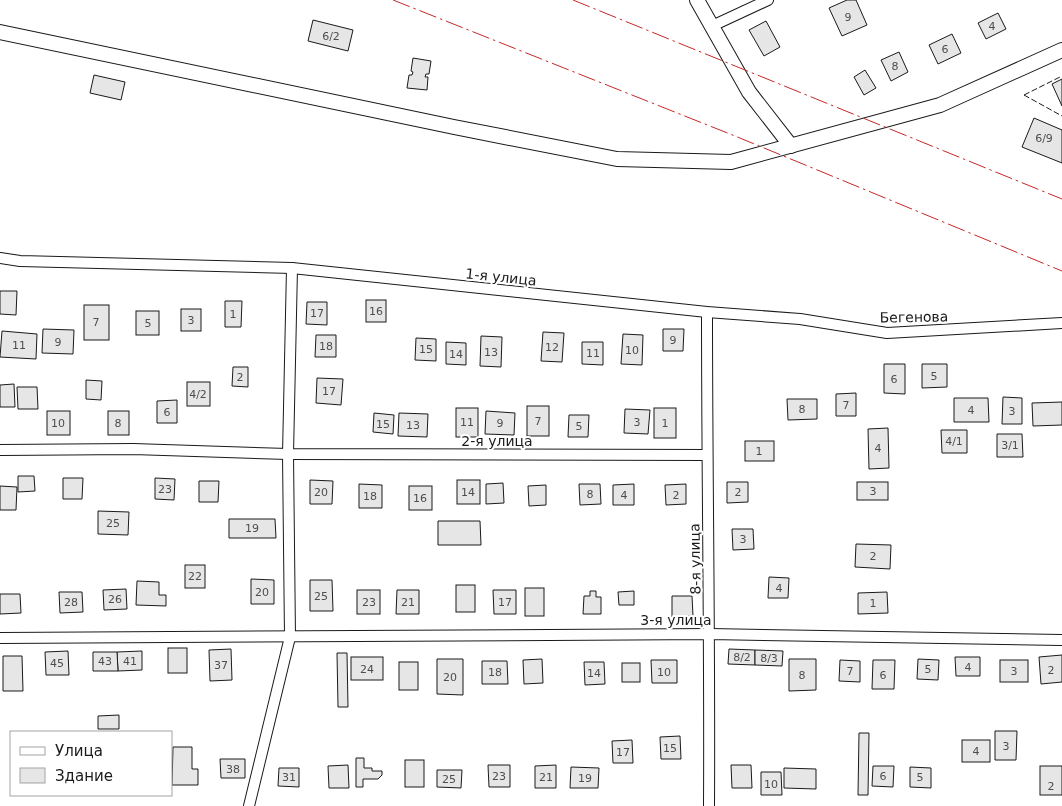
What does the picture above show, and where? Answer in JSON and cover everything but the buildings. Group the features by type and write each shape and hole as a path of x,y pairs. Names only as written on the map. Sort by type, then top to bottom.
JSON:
{"main road":[{"path":"698,0 750,92 791,146"},
{"path":"0,32 444,125 617,159 731,162 940,105 1062,50"}],"street":[{"path":"712,26 768,0"},
{"name":"1-я улица","path":"0,258 20,261 292,268 707,312"},
{"path":"249,806 290,636 288,454 292,268"},
{"name":"Бегенова","path":"707,312 800,319 887,334 1062,323"},
{"name":"8-я улица","path":"707,312 710,634 709,806"},
{"name":"2-я улица","path":"0,450 132,449 288,454 707,455"},
{"name":"3-я улица","path":"0,638 710,634 1062,640"}],"fence":[{"path":"1024,95 1062,76"},
{"path":"1024,95 1062,116"}],"power":[{"path":"393,0 735,136 1062,271"},
{"path":"573,0 1062,199"}]}
